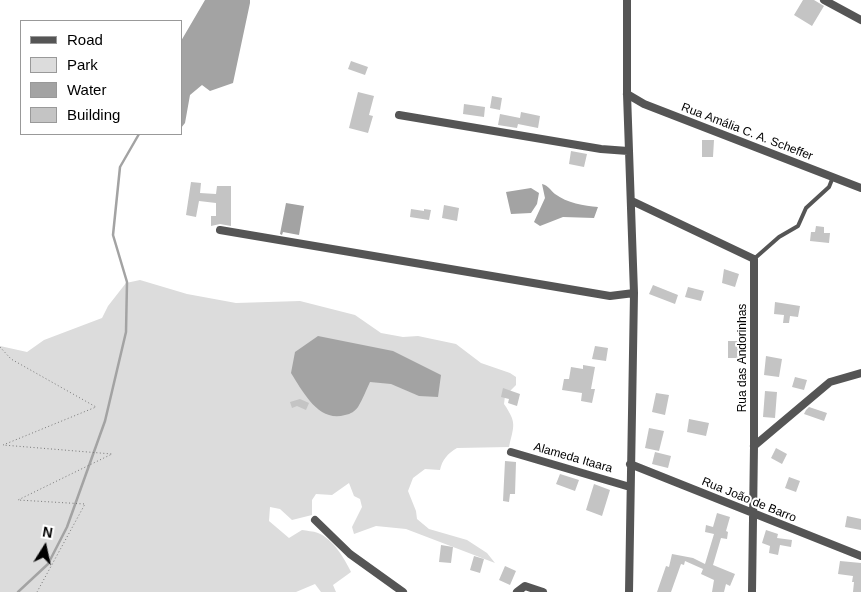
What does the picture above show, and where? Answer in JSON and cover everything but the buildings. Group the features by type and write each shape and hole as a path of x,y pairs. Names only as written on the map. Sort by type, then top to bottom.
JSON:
{"street":[{"path":"627,0 628,151 632,201 634,293 629,592"},
{"path":"824,0 861,20"},
{"name":"Rua Amália C. A. Scheffer","path":"627,94 644,104 861,188"},
{"path":"399,114 601,149 628,151"},
{"path":"632,201 754,260"},
{"path":"220,230 610,296 634,293"},
{"name":"Rua das Andorinhas","path":"752,592 754,260"},
{"path":"754,446 830,382 861,373"},
{"name":"Alameda Itaara","path":"511,452 630,486"},
{"name":"Rua João de Barro","path":"630,464 861,556"},
{"path":"315,520 350,554 402,592"},
{"path":"517,592 525,586 543,592"}],"lane":[{"path":"754,260 779,237 798,226 806,208 829,186 832,177"}],"path":[{"path":"0,347 11,359 96,407 3,445 112,454 18,500 84,504 37,592"}],"green space":[{"path":"140,280 187,294 236,303 300,301 355,315 381,333 403,337 418,336 456,344 481,363 516,377 516,385 505,396 504,404 513,420 509,447 457,448 446,457 440,470 425,469 413,478 408,491 417,519 429,529 467,540 487,553 495,563 406,529 376,526 354,534 352,527 362,507 360,499 354,496 349,483 332,495 316,494 312,500 312,515 292,520 280,509 270,507 269,521 289,538 302,530 314,532 323,536 338,550 351,572 333,585 336,592 321,592 315,584 296,592 0,592 0,346 27,352 44,340 102,318 108,306 126,283"}],"water":[{"path":"205,0 250,0 233,83 210,91 202,85 190,95 185,123 182,127 182,39"},
{"path":"542,184 565,200 581,205 598,207 594,218 563,217 540,226 534,222 545,198"},
{"path":"531,188 539,193 537,204 531,213 511,214 506,192"},
{"path":"286,203 304,206 299,235 283,232 282,235 280,234"},
{"path":"318,336 393,351 441,375 438,397 419,396 391,384 370,382 360,404 354,411 347,415 336,416 327,414 313,404 291,373 295,352"}],"waterway":[{"path":"18,592 48,564 67,527 105,421 126,332 127,282 113,235 120,167 138,135"}]}
